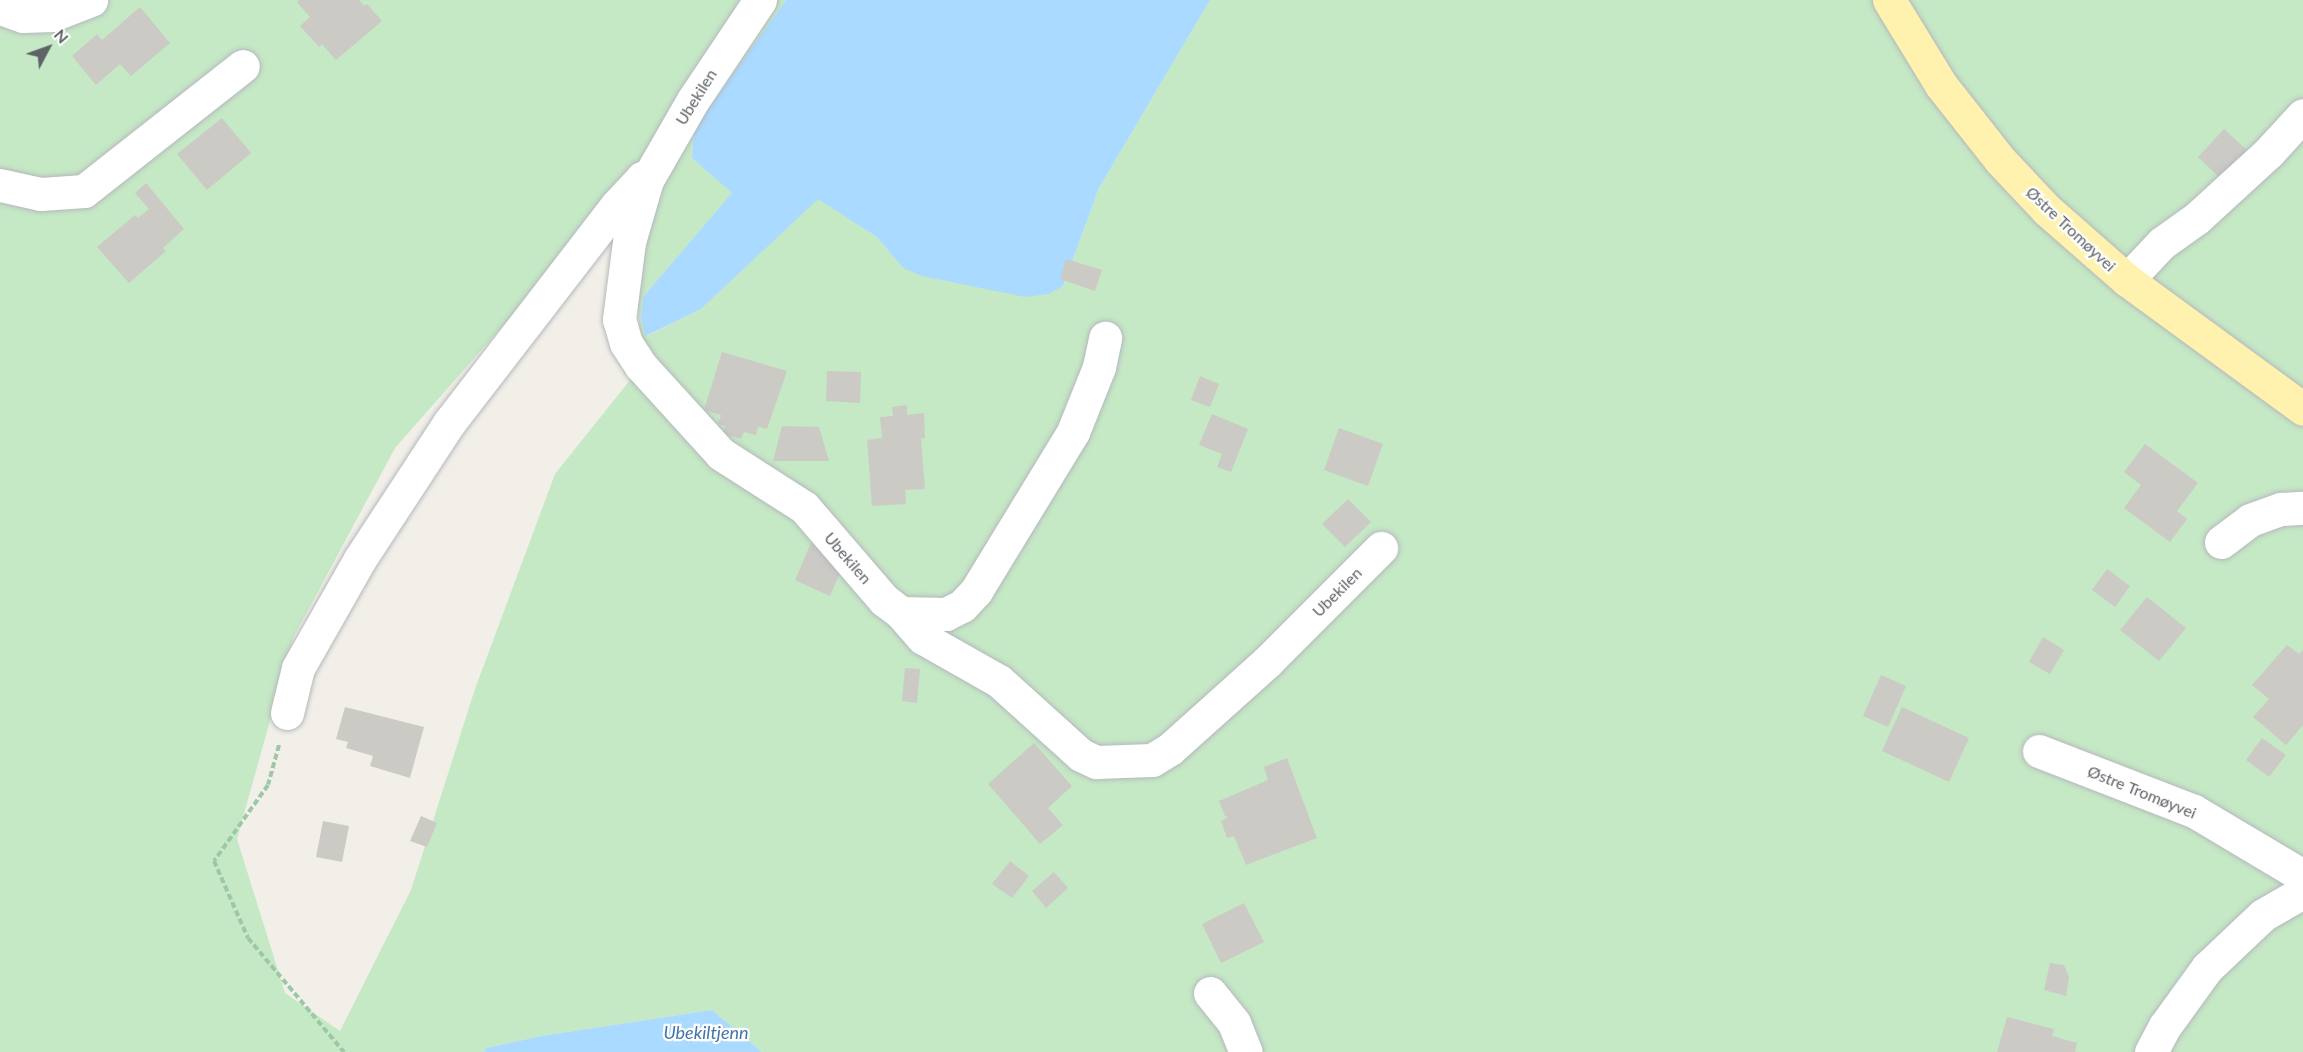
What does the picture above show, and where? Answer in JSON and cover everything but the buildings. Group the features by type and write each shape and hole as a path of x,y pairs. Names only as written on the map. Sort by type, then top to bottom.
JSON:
{"main road":[{"name":"Østre Tromøyvei","path":"1888,0 1941,86 2000,160 2047,210 2127,280 2303,409"}],"street":[{"path":"0,8 23,16 52,15 91,0"},
{"name":"Ubekilen","path":"760,0 693,100 647,180 629,242 619,320 626,343 641,366 721,454 804,507 884,600 901,613 923,638 999,681 1081,755 1096,762 1152,760 1170,749 1268,662 1380,548"},
{"path":"0,186 41,194 84,191 243,66"},
{"path":"2127,280 2162,243 2197,218 2269,152 2303,115"},
{"path":"287,713 298,668 360,559 449,423 617,205 642,178 647,180"},
{"path":"901,613 946,614 962,606 976,591 1073,432 1099,367 1105,338"},
{"path":"2221,542 2250,520 2281,508 2303,508"},
{"name":"Østre Tromøyvei","path":"2038,751 2194,811 2303,876"},
{"path":"2151,1052 2165,1026 2207,968 2263,915 2303,892"},
{"path":"1210,993 1234,1023 1246,1052"}],"path":[{"path":"287,713 268,784 214,861 248,938 344,1052"}],"green space":[{"path":"0,0 786,0 694,128 692,158 733,193 643,297 641,319 647,336 701,309 818,198 877,237 903,268 1063,286 1099,188 1210,0 2303,0 2303,1052 762,1052 712,1010 541,1036 486,1048 484,1052 0,1052","holes":["630,228 639,322 631,379 555,474 475,689 411,890 340,1031 285,993 237,839 293,638 395,448 537,287"]}],"water":[{"path":"786,0 1210,0 1099,188 1063,286 1049,294 1025,297 922,276 903,268 877,237 818,199 701,309 646,336 641,319 643,297 732,193 692,158 694,128"},
{"name":"Ubekiltjenn","path":"712,1010 762,1052 484,1052 486,1048 541,1036"}]}
